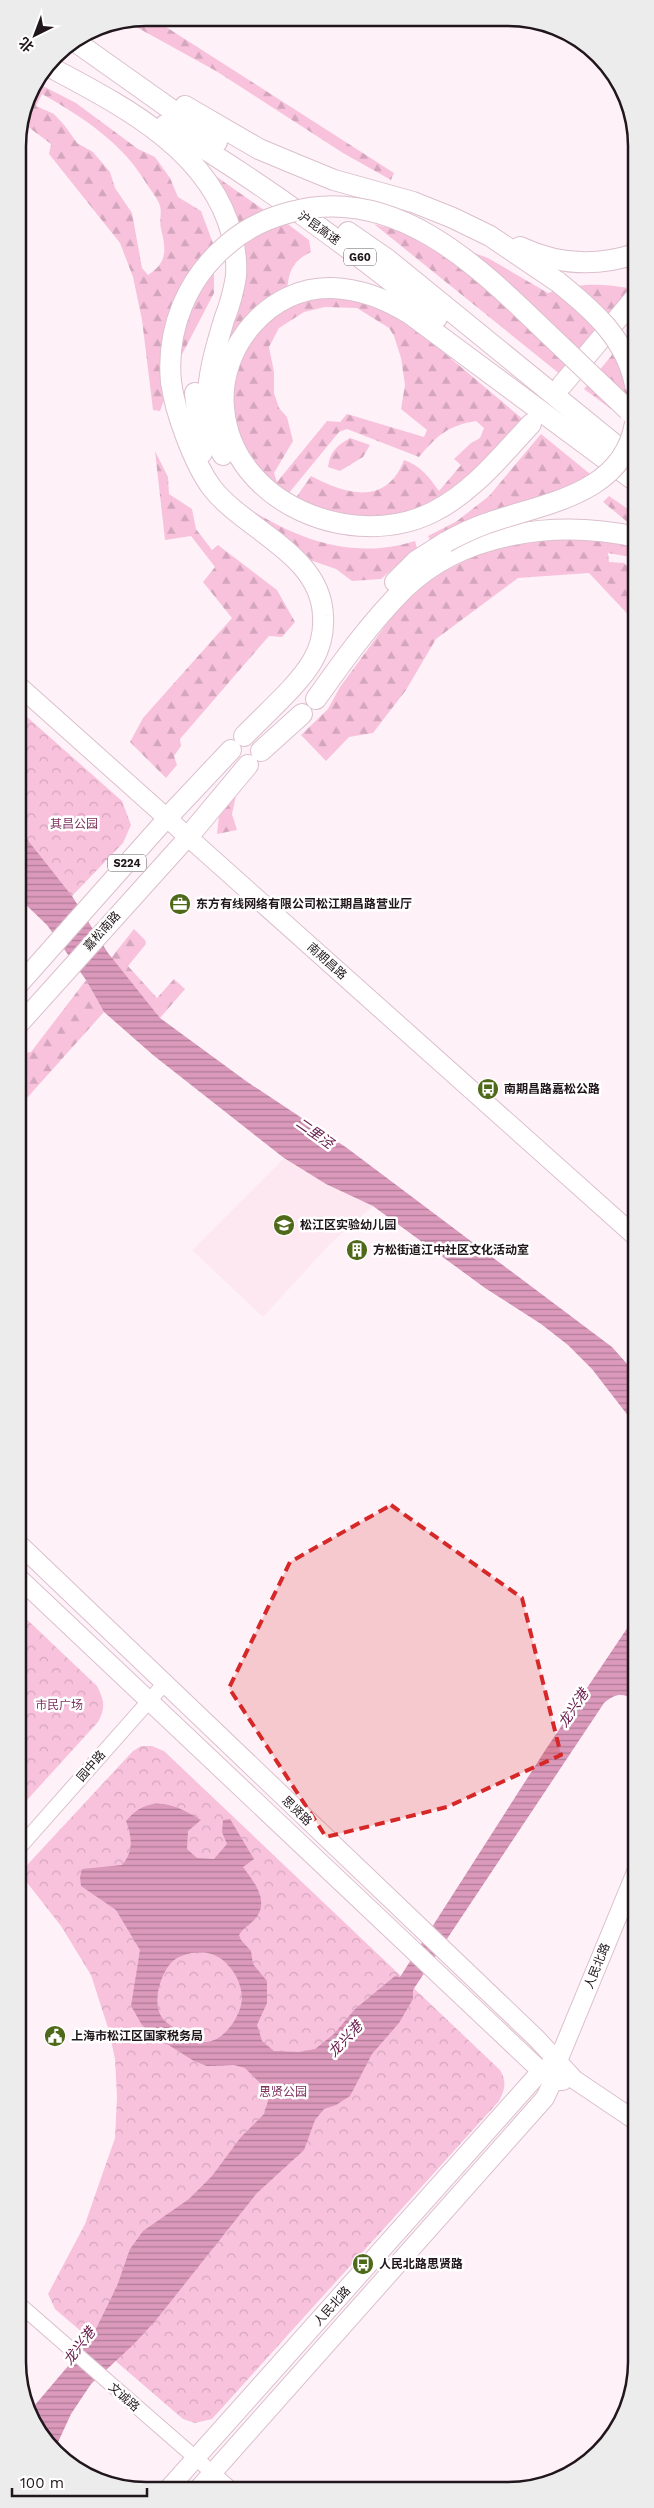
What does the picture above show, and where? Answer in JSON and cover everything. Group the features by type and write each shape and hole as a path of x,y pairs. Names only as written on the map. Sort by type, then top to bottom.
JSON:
{"highway":[{"path":"81,45 259,149 334,180 413,202 490,236 555,260 582,263 608,262 628,256"},
{"name":"沪昆高速","path":"81,46 208,136 387,259 628,454"},
{"path":"57,66 161,133 181,151 204,178 214,192 228,219 235,248 236,276 211,361 207,386 208,408 222,453 246,485 261,499 295,520 314,527 352,535 394,534 416,528 456,510 474,497 490,483 534,426 468,489 433,512 394,524 353,526 318,518 283,502 255,478 244,463 231,437 224,408 224,388 235,350 245,334 272,306 290,296 310,290 351,289 391,302 410,314 628,475"},
{"name":"沪昆高速","path":"57,66 209,151 378,270 628,474"},
{"path":"168,818 312,662 320,646 323,627 323,607 317,588 307,571 293,557 249,524 211,487 187,438 175,405 171,382 172,341 180,311 193,284 210,260 232,240 271,218 302,209 336,206 371,210 387,215 419,229 448,246 501,289 628,411"},
{"path":"490,236 558,282 583,302 615,336 624,350 628,361"},
{"path":"224,501 202,453 195,409 194,384 200,357 218,316 229,300"},
{"path":"628,307 566,388 628,321"},
{"path":"628,446 621,458 601,479 584,490 565,500 484,524 446,542 416,561 397,580 361,625 316,699 366,630 405,588 424,572 447,559 471,548 524,532 577,529 628,536"},
{"path":"188,837 255,758 302,714"}],"main road":[{"name":"南期昌路","path":"27,692 628,1229"},
{"name":"S224","path":"27,976 86,907 168,818"},
{"name":"嘉松南路","path":"27,1016 188,837"},
{"name":"思贤路","path":"26,1551 443,1950 558,2061 575,2080 627,2115"},
{"name":"思贤路","path":"26,1585 547,2076"},
{"name":"人民北路","path":"175,2482 547,2076 558,2061 627,1893"},
{"name":"人民北路","path":"205,2482 545,2098 547,2076"},
{"path":"547,2076 575,2080"}],"street":[{"name":"园中路","path":"26,1840 164,1684"},
{"name":"文诚路","path":"26,2310 223,2482"}],"highlighted area":[{"path":"391,1505 522,1598 561,1755 447,1807 326,1837 229,1688 290,1562"}],"shaded area":[{"name":"松江区实验幼儿园","path":"284,1158 302,1170 373,1206 330,1244 263,1317 192,1250"}],"green space":[{"path":"137,27 166,27 394,173 391,180 343,153 216,71"},
{"path":"42,86 76,103 138,149 155,157 170,178 178,197 201,211 214,246 214,293 177,364 160,411 153,410 142,320 133,277 120,243 49,154 51,144 28,127 30,115","holes":["42,94 87,122 115,144 127,157 158,201 161,209 160,226 164,243 164,255 159,265 148,275 142,268 132,213 115,188 110,172 93,152 77,143 54,114 36,106"]},
{"path":"217,177 268,213 236,229 213,181"},
{"path":"285,222 309,240 311,252 299,260 292,268 287,292 276,300 211,405 242,242"},
{"path":"374,224 403,232 438,253 458,247 488,258 548,293 569,287 588,285 628,288 561,375"},
{"path":"356,295 411,325 525,421 483,469 430,510 351,522 293,502 311,476 337,488 364,492 376,490 387,485 396,475 404,460 420,469 439,491 461,465 454,459 471,443 480,438 484,428 476,421 450,429 438,437 419,457 347,429 339,432 284,499 271,489 233,433 233,373 251,335 275,312 323,296","holes":["325,307 357,308 389,328 394,336 401,358 405,385 401,409 427,430 424,437 347,414 340,422 327,421 277,482 274,473 293,441 287,417 279,408 274,393 274,372 269,347 279,328 304,312"]},
{"path":"628,336 628,404 621,398 611,409 584,389"},
{"path":"541,434 595,478 431,542 428,536 457,521 489,496"},
{"path":"350,438 370,445 363,457 340,471 328,467 334,450"},
{"path":"155,451 168,477 169,494 192,509 196,529 212,550 218,545 277,590 295,622 282,637 269,636 180,739 181,746 174,756 177,765 166,778 130,742 143,718 232,618 203,582 215,567 191,536 165,540"},
{"path":"609,496 628,509 628,522 603,502"},
{"path":"251,510 289,531 329,544 371,549 415,541 417,548 381,579 352,581 336,569 310,560 284,539 246,516"},
{"path":"562,537 595,539 628,545 628,557 608,553 609,562 624,563 628,566 628,614 589,573 518,578 436,639 406,690 373,733 349,737 326,761 301,735 328,709 340,687 407,596 434,576 490,549"},
{"name":"其昌公园","path":"27,717 122,801 131,825 123,843 72,896 27,841"},
{"path":"236,796 232,814 237,830 217,834 219,816"},
{"path":"134,929 145,940 146,944 128,966 157,998 174,979 185,989 160,1018 111,958"},
{"path":"86,980 104,1012 27,1098 27,1053 31,1052"},
{"name":"市民广场","path":"26,1619 97,1686 103,1704 98,1722 26,1801"},
{"name":"思贤公园","path":"141,1746 152,1746 164,1751 500,2070 504,2082 504,2089 499,2101 212,2419 195,2423 183,2419 55,2309 48,2294 85,2224 115,2138 117,2097 115,2059 109,2031 91,1975 61,1926 26,1882 26,1868 133,1751"}],"water":[{"name":"二里泾","path":"27,839 72,896 108,953 160,1018 246,1081 347,1148 612,1347 627,1364 627,1415 592,1369 568,1345 541,1324 485,1288 373,1206 326,1184 284,1158 153,1055 104,1012 86,980 47,925 27,906"},
{"name":"龙兴港","path":"627,1628 627,1696 619,1695 612,1697 604,1703 413,1990 413,1999 399,2023 372,2054 350,2096 336,2105 324,2109 315,2120 304,2150 257,2193 156,2320 134,2344 91,2384 71,2414 58,2443 39,2415 35,2405 91,2339 117,2286 130,2249 143,2231 189,2199 212,2176 241,2137 264,2114 268,2101 262,2085 245,2068 234,2065 207,2066 194,2061 151,2034 142,2025 131,2006 140,1950 116,1910 81,1886 80,1877 82,1869 122,1865 129,1854 131,1844 126,1821 135,1812 144,1807 153,1804 172,1806 182,1809 201,1820 188,1831 187,1849 197,1858 214,1859 227,1844 222,1832 223,1820 230,1819 254,1859 243,1867 256,1887 261,1901 261,1908 258,1915 239,1935 251,1951 253,1964 267,1981 267,2003 257,2025 262,2041 274,2051 299,2052 315,2049 334,2034 355,2009 395,1976 400,1977 546,1749","holes":["201,1953 215,1955 228,1965 238,1980 242,1997 236,2019 226,2032 220,2037 206,2042 195,2040 166,2022 161,2016 157,2001 160,1984 171,1963 183,1955"]}],"place":[{"name":"东方有线网络有限公司松江期昌路营业厅","path":"180,904"},
{"name":"南期昌路嘉松公路","path":"488,1089"},
{"name":"松江区实验幼儿园","path":"284,1225"},
{"name":"方松街道江中社区文化活动室","path":"357,1250"},
{"name":"上海市松江区国家税务局","path":"55,2036"},
{"name":"人民北路思贤路","path":"363,2264"}]}
